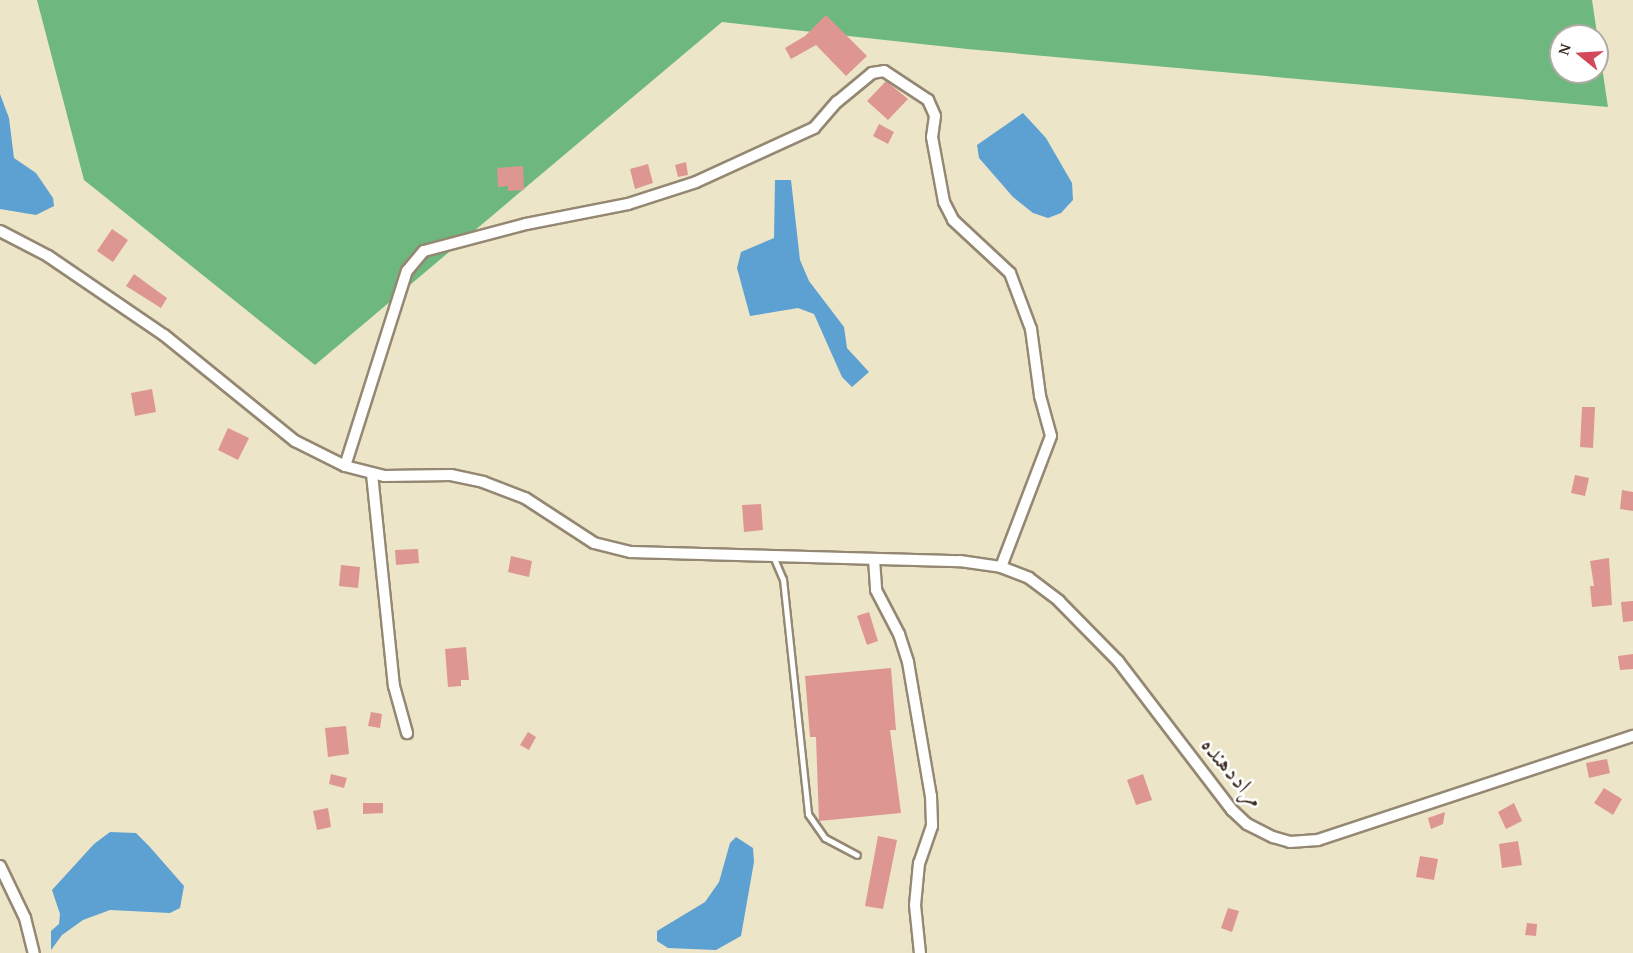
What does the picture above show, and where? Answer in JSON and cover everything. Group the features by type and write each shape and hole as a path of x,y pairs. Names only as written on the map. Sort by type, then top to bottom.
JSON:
{"street":[{"path":"345,466 407,272 424,251 526,224 628,204 696,182 814,128 837,102 872,74 884,71 928,100 935,116 932,137 944,201 953,220 1010,273 1031,329 1040,396 1051,436 1001,567"},
{"name":"مراددهنده","path":"0,231 48,256 164,334 295,441 345,466 372,474 413,478 451,475 483,482 525,498 594,543 631,552 771,554 960,561 1001,567 1029,578 1074,616 1142,690 1219,796 1247,824 1273,837 1290,842 1318,840 1633,736"},
{"path":"372,474 394,686 407,733"},
{"path":"874,559 876,590 899,634 908,662 931,796 932,826 919,863 915,904 920,953"},
{"path":"0,866 25,918 34,953"}],"lane":[{"path":"771,554 783,579 808,814 825,838 857,855"}],"green space":[{"path":"37,0 1592,0 1596,24 1549,24 1549,84 1605,84 1608,107 967,49 722,22 315,365 84,180"}],"water":[{"path":"0,94 9,118 14,158 36,173 53,198 54,206 36,215 0,209"},
{"path":"1023,113 1046,138 1072,183 1073,200 1061,213 1048,218 1033,213 1013,197 979,158 977,145"},
{"path":"775,180 791,180 800,260 809,281 844,327 847,348 869,372 852,387 842,377 814,314 798,308 750,316 737,268 741,252 774,238"},
{"path":"110,832 136,833 149,846 184,886 180,908 170,913 110,910 83,920 62,935 51,950 51,931 59,924 60,914 52,890 94,844"},
{"path":"736,837 753,848 754,862 741,936 716,950 668,948 657,941 657,931 705,902 719,882 730,843"}],"building":[{"path":"826,15 867,56 846,76 816,45 791,59 785,48 805,36"},
{"path":"886,81 908,99 888,120 867,101"},
{"path":"879,124 894,132 888,144 873,136"},
{"path":"686,162 688,175 678,177 675,165"},
{"path":"648,164 653,183 635,189 630,169"},
{"path":"523,166 524,190 508,191 508,186 498,187 497,168"},
{"path":"112,229 128,240 113,262 97,251"},
{"path":"134,274 167,298 161,308 126,286"},
{"path":"152,389 156,412 135,416 131,393"},
{"path":"1582,407 1595,407 1593,448 1580,447"},
{"path":"228,428 249,438 238,460 218,450"},
{"path":"1575,475 1589,478 1585,496 1571,493"},
{"path":"1622,490 1633,492 1633,511 1620,509"},
{"path":"761,504 763,530 744,532 742,505"},
{"path":"418,549 419,563 396,565 395,550"},
{"path":"511,556 532,561 529,577 508,572"},
{"path":"1609,558 1612,605 1592,607 1590,586 1594,586 1590,561"},
{"path":"341,565 360,567 358,588 339,586"},
{"path":"1633,601 1633,621 1623,622 1621,602"},
{"path":"869,612 878,641 867,645 857,616"},
{"path":"466,647 469,680 461,680 461,686 448,687 445,649"},
{"path":"1633,654 1633,669 1620,670 1618,656"},
{"path":"891,668 896,730 890,730 901,813 819,821 816,737 810,737 805,676"},
{"path":"371,712 382,714 380,728 368,726"},
{"path":"346,726 349,754 328,757 325,728"},
{"path":"528,732 536,737 529,750 520,745"},
{"path":"1607,759 1610,773 1589,778 1586,763"},
{"path":"331,774 347,778 344,788 329,784"},
{"path":"1143,774 1152,800 1136,805 1127,780"},
{"path":"1604,788 1622,799 1613,815 1594,803"},
{"path":"363,803 383,803 383,813 363,814"},
{"path":"1514,803 1522,821 1506,829 1498,812"},
{"path":"328,808 331,827 317,830 313,811"},
{"path":"1445,812 1443,824 1431,829 1428,818"},
{"path":"878,836 897,840 883,909 865,906"},
{"path":"1518,841 1522,865 1502,868 1499,844"},
{"path":"1420,856 1438,859 1434,880 1416,877"},
{"path":"1228,908 1239,911 1232,932 1221,928"},
{"path":"1527,923 1537,924 1536,936 1525,935"}]}
